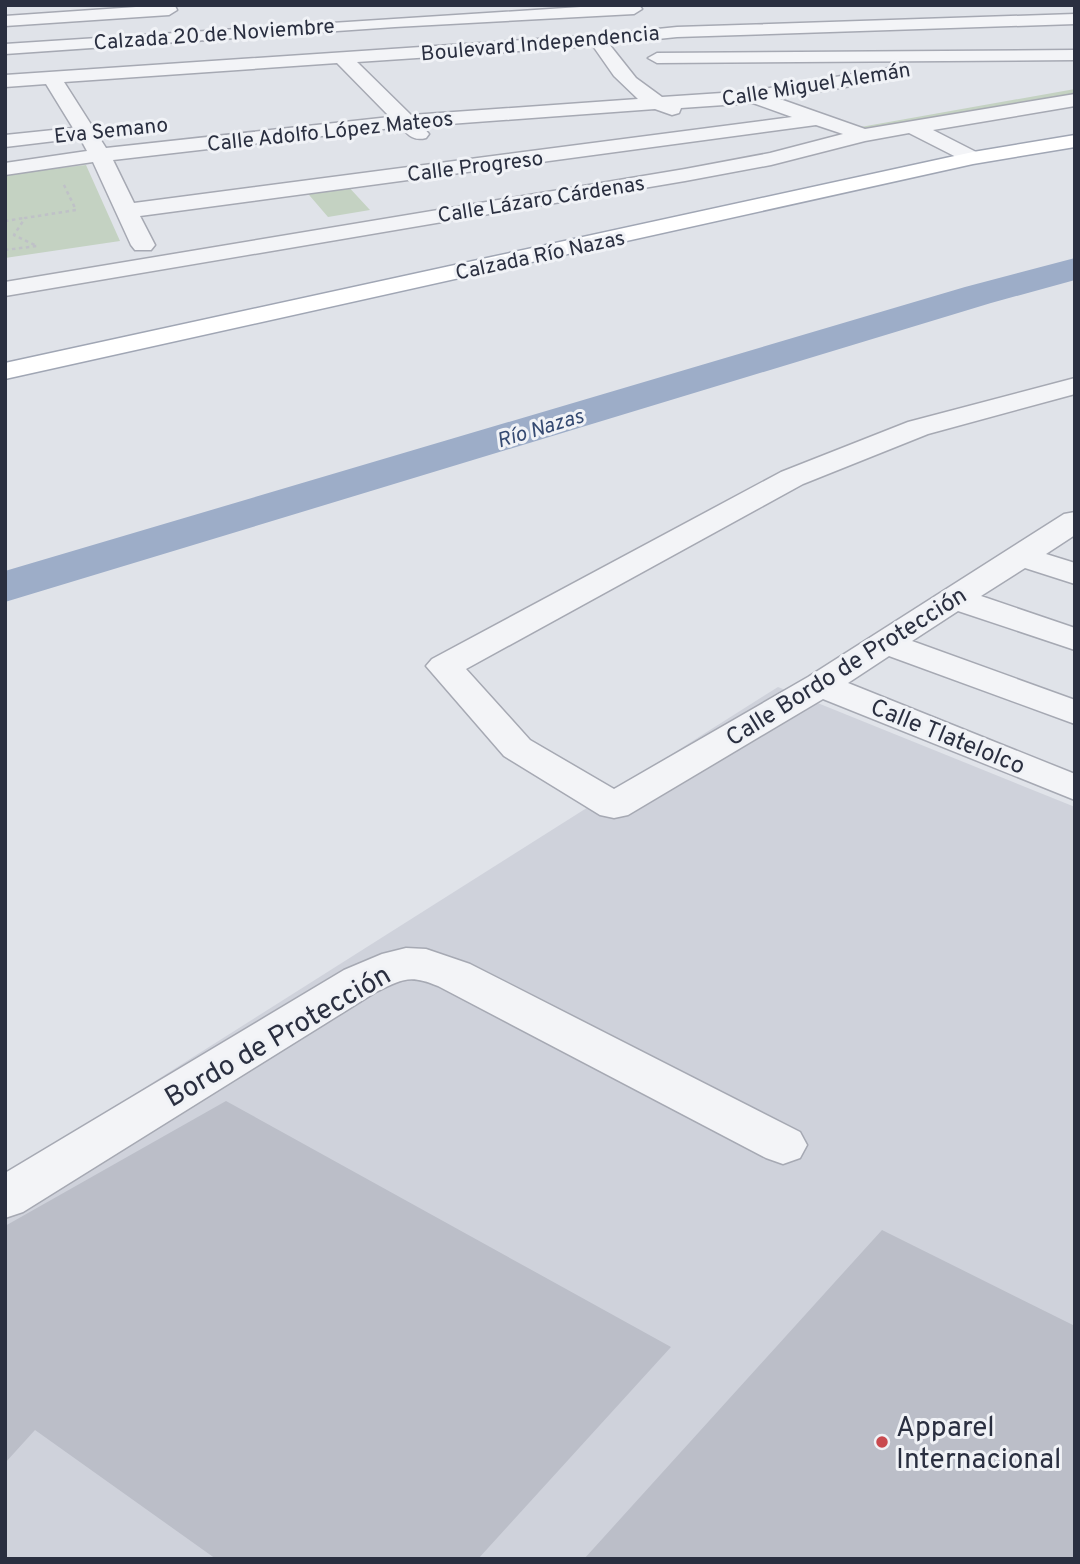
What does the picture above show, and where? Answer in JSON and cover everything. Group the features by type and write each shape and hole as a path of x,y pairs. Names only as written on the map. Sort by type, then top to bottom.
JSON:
{"main road":[{"name":"Calzada Río Nazas","path":"5,371 973,158 1075,141"}],"street":[{"name":"Calzada 20 de Noviembre","path":"422,21 495,5"},
{"name":"Calzada 20 de Noviembre","path":"5,49 157,38 392,14 422,21 631,7"},
{"path":"631,7 677,32"},
{"path":"153,8 163,71"},
{"path":"5,21 64,11 153,8 181,10"},
{"path":"392,14 409,59"},
{"name":"Boulevard Independencia","path":"5,81 54,81 409,59 677,32 1075,19"},
{"path":"598,40 610,59 655,105 740,131 775,148"},
{"name":"Boulevard Independencia","path":"409,59 1075,55"},
{"name":"Calle Miguel Alemán","path":"655,105 752,97 976,57"},
{"path":"347,63 480,194"},
{"name":"Boulevard Independencia","path":"5,88 163,71 347,63"},
{"path":"54,81 100,155 143,245"},
{"path":"609,86 752,97 856,131 1075,88"},
{"path":"357,103 409,97"},
{"name":"Calle Lázaro Cárdenas","path":"5,289 709,171 771,159 828,143 856,131 912,127 1075,100"},
{"name":"Calle Adolfo López Mateos","path":"5,169 100,155 405,121 655,105"},
{"path":"45,112 71,110"},
{"name":"Calle Progreso","path":"128,211 821,119"},
{"path":"912,127 973,158"},
{"name":"Eva Semano","path":"5,141 113,130"},
{"path":"106,250 775,148 828,143"},
{"name":"Calle Bordo de Protección","path":"1075,386 918,428 792,478 444,666 517,748 614,806 821,685 1075,521"},
{"path":"1022,556 1075,574"},
{"path":"956,599 1075,640"},
{"path":"885,643 1075,713"},
{"name":"Calle Tlatelolco","path":"821,685 1075,788"},
{"name":"Bordo de Protección","path":"5,1199 360,981 391,967 414,962 425,962 454,975 783,1145"}],"path":[{"path":"5,221 76,211 62,182"},
{"path":"14,235 25,218"},
{"path":"5,236 14,235 37,246 5,250"}],"shaded area":[{"path":"778,687 1075,807 1075,1559 5,1559 5,1176"}],"green space":[{"path":"1075,89 1075,99 869,133 855,128"},
{"path":"86,165 120,241 5,258 5,174"},
{"path":"345,183 370,210 328,217 304,189"}],"building":[{"path":"226,1101 671,1347 478,1559 216,1559 35,1430 5,1463 5,1226"},
{"name":"Apparel Internacional","path":"882,1230 1075,1326 1075,1559 584,1559"}],"waterway":[{"name":"Río Nazas","path":"5,587 978,295 1075,269"}],"place":[{"name":"Apparel Internacional","path":"882,1442"}]}
